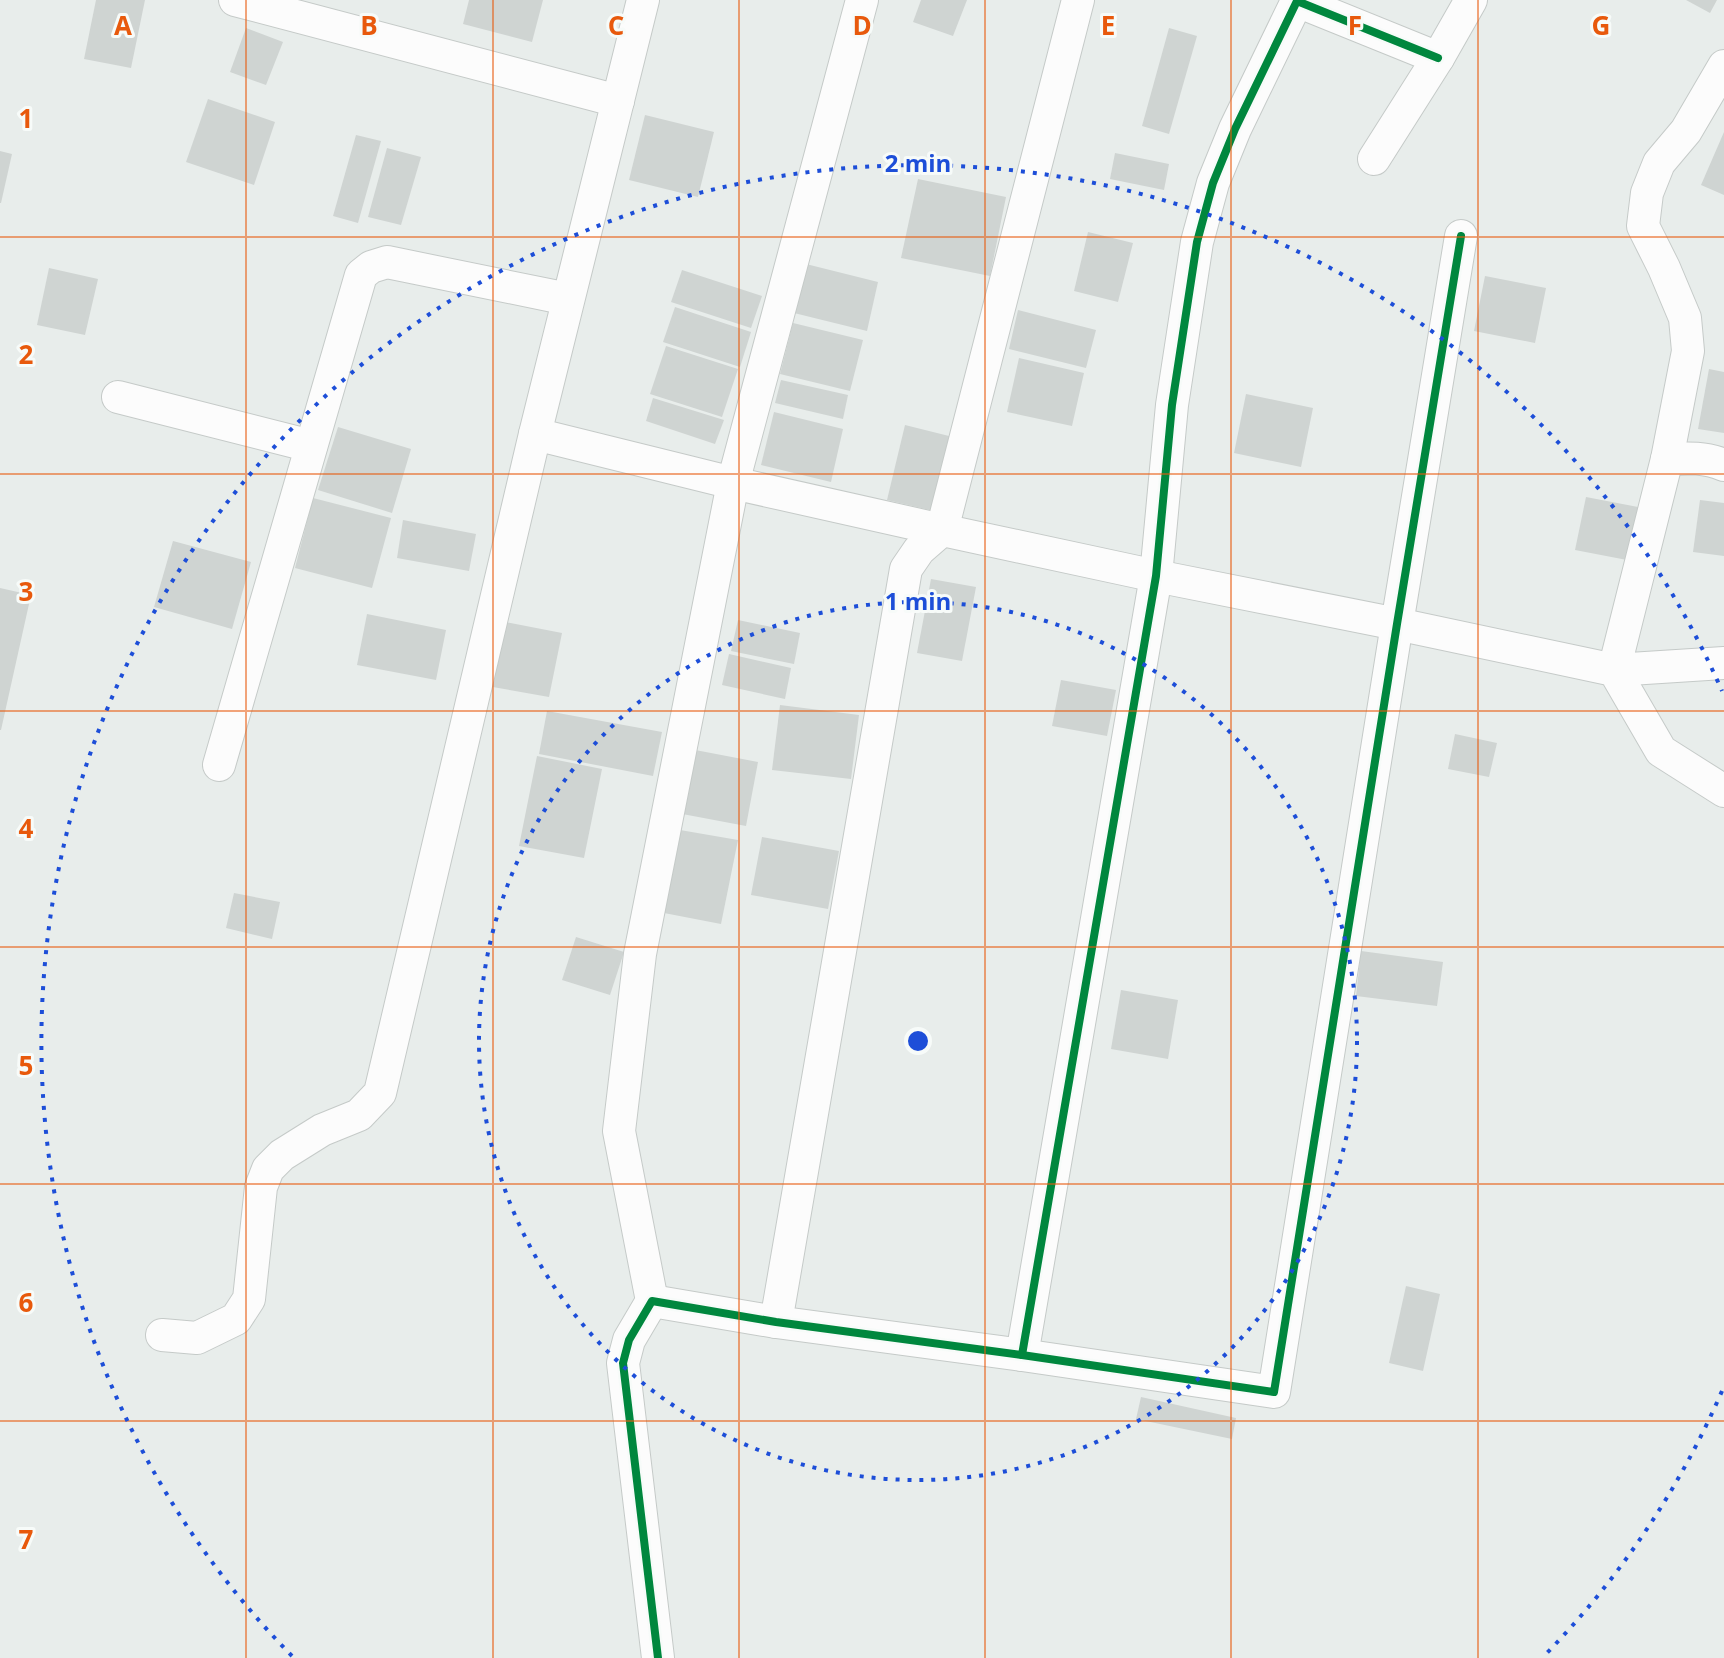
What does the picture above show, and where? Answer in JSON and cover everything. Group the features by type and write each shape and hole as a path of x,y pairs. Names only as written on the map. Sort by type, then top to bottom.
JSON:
{"street":[{"path":"235,0 618,101"},
{"path":"162,1335 197,1338 236,1319 249,1299 261,1187 268,1169 282,1155 322,1130 359,1115 380,1093 535,434 643,0"},
{"path":"658,1658 623,1363 629,1340 652,1301 619,1131 640,954 733,483 862,0"},
{"path":"776,1322 906,569 919,550 942,530 1078,0"},
{"path":"1022,1355 1156,576 1172,405 1197,242 1213,183 1296,0 1438,58"},
{"path":"1374,159 1471,0"},
{"path":"1723,785 1661,751 1614,670 1667,459 1688,351 1685,318 1643,226 1647,193 1659,163 1686,131 1724,66"},
{"path":"652,1301 776,1322 1274,1392 1461,236"},
{"path":"219,765 361,275 371,267 387,262 568,299"},
{"path":"118,397 311,446"},
{"path":"535,434 942,530 1614,670 1724,663"},
{"path":"1667,459 1701,458 1724,465"}],"building":[{"path":"96,0 145,0 131,68 84,59"},
{"path":"469,0 543,0 532,42 463,24"},
{"path":"921,0 967,0 953,36 913,22"},
{"path":"1686,0 1717,0 1710,13"},
{"path":"246,28 283,42 266,85 230,72"},
{"path":"1169,28 1197,36 1169,134 1142,126"},
{"path":"208,99 275,122 254,185 186,162"},
{"path":"645,115 714,132 698,197 629,180"},
{"path":"1724,132 1724,195 1701,185"},
{"path":"356,135 381,141 358,223 333,216"},
{"path":"387,148 421,157 401,225 368,217"},
{"path":"0,151 12,154 1,203 0,203"},
{"path":"1115,153 1169,164 1164,190 1110,179"},
{"path":"918,179 1006,197 990,276 901,258"},
{"path":"1088,232 1133,243 1118,302 1074,291"},
{"path":"806,264 878,282 867,331 794,313"},
{"path":"49,268 98,279 85,335 37,325"},
{"path":"682,270 762,296 751,328 671,302"},
{"path":"1485,276 1546,288 1535,343 1474,331"},
{"path":"675,307 751,332 740,367 663,342"},
{"path":"1018,310 1096,330 1086,368 1009,349"},
{"path":"793,323 863,340 850,391 780,374"},
{"path":"666,346 738,369 722,417 650,394"},
{"path":"1019,358 1084,373 1072,426 1007,412"},
{"path":"1709,369 1724,372 1724,433 1698,429"},
{"path":"781,380 848,395 843,419 775,403"},
{"path":"1246,394 1313,408 1301,467 1234,453"},
{"path":"653,398 724,420 715,444 646,421"},
{"path":"774,412 843,429 831,482 761,465"},
{"path":"905,425 961,439 943,513 887,500"},
{"path":"338,427 411,449 392,513 318,490"},
{"path":"1586,497 1638,507 1627,560 1575,550"},
{"path":"313,498 391,518 372,588 295,568"},
{"path":"1700,500 1724,503 1724,556 1693,552"},
{"path":"403,520 476,534 469,571 397,558"},
{"path":"173,541 251,562 232,629 154,607"},
{"path":"931,579 976,587 962,661 917,653"},
{"path":"0,588 31,595 1,730 0,730"},
{"path":"367,614 446,630 436,680 357,665"},
{"path":"738,620 800,633 794,664 731,651"},
{"path":"500,621 562,633 549,697 487,686"},
{"path":"729,654 791,668 785,699 722,685"},
{"path":"1061,680 1116,690 1107,736 1052,726"},
{"path":"780,705 859,715 851,779 772,770"},
{"path":"547,711 662,732 653,776 539,754"},
{"path":"1455,734 1497,743 1489,777 1448,769"},
{"path":"690,749 758,762 746,826 677,813"},
{"path":"537,756 602,769 584,858 519,846"},
{"path":"680,830 738,840 721,924 664,913"},
{"path":"762,837 839,851 828,909 751,895"},
{"path":"234,893 280,902 272,939 226,928"},
{"path":"576,937 624,952 610,995 562,980"},
{"path":"1361,951 1443,962 1437,1006 1356,996"},
{"path":"1121,990 1178,1000 1168,1059 1111,1049"},
{"path":"1406,1286 1440,1294 1423,1371 1389,1363"},
{"path":"1141,1397 1236,1418 1232,1439 1136,1419"}],"cycle path":[{"path":"1022,1355 1156,576 1172,405 1197,242 1213,183 1235,129 1297,1 1438,58"},
{"path":"658,1658 623,1363 629,1340 652,1301 776,1322 1274,1392 1461,236"}]}
